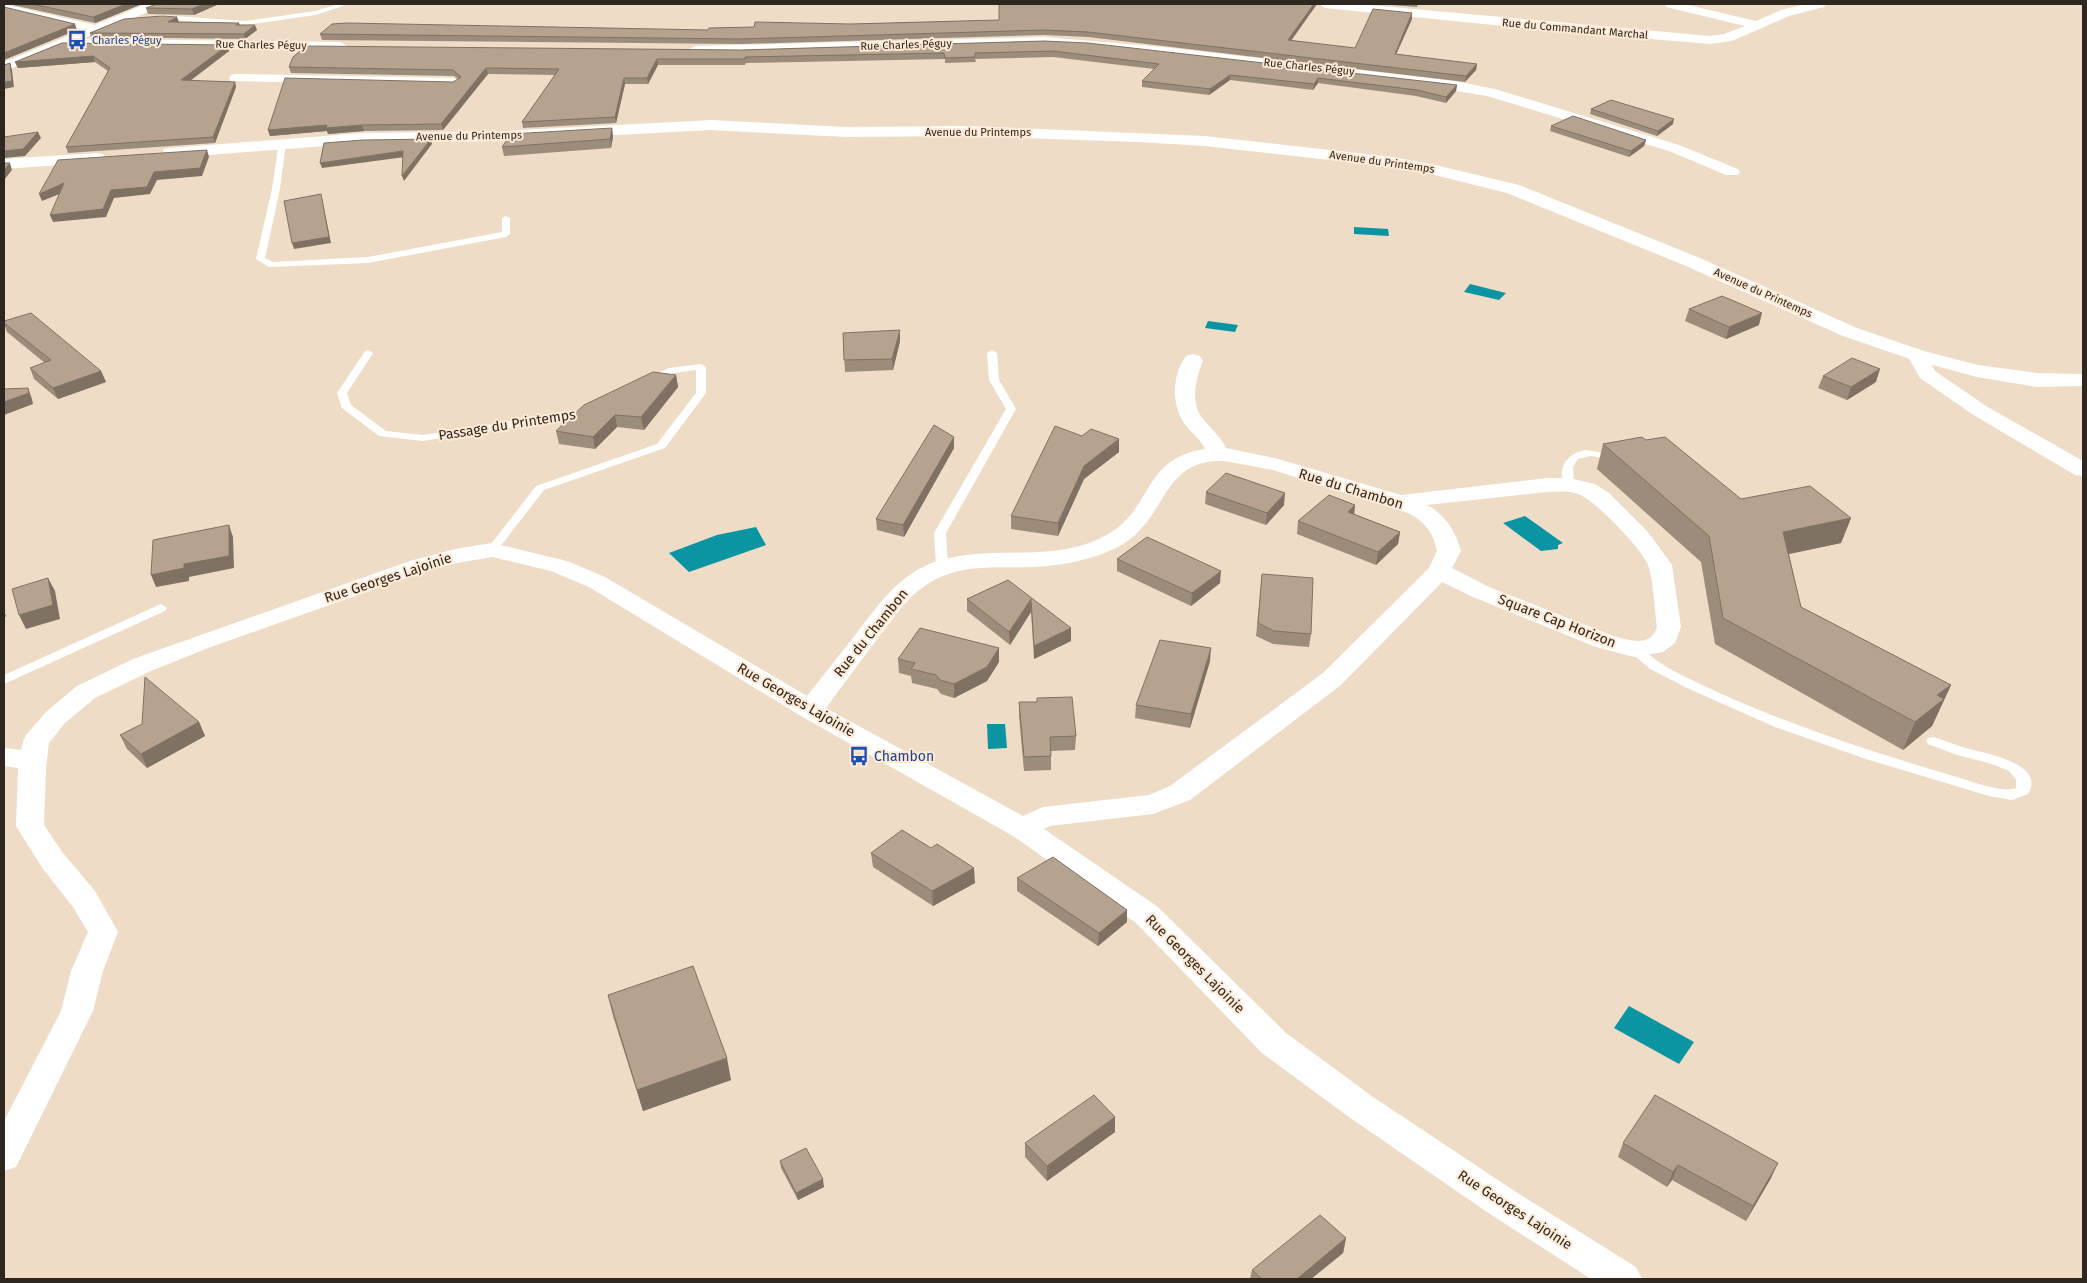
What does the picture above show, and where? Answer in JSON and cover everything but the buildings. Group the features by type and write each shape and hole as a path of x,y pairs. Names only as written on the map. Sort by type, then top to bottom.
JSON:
{"street":[{"path":"4,67 156,4"},
{"name":"Rue du Commandant Marchal","path":"1324,4 1710,40 1727,38 1785,13 1820,4"},
{"path":"1670,4 1758,25"},
{"path":"4,6 96,29"},
{"name":"Rue Charles Péguy","path":"684,50 1044,41 1144,49 1394,77 1455,85 1499,94 1674,148 1732,172"},
{"name":"Rue Charles Péguy","path":"63,43 356,47"},
{"path":"342,79 355,66"},
{"path":"236,78 454,82"},
{"name":"Avenue du Printemps","path":"151,155 282,143 364,138 504,136 711,125 846,132 977,131 1138,136 1205,141 1392,162 1470,178 1521,192 1693,262 1850,332 1917,355 1977,371 2037,380 2083,380"},
{"path":"4,164 114,157"},
{"path":"1917,355 1927,374 1979,410 2083,470"},
{"path":"1192,360 1184,394 1193,421 1216,445 1217,454"},
{"name":"Rue du Chambon","path":"810,710 894,602 916,580 942,566 971,560 1042,561 1072,556 1100,547 1122,535 1139,520 1160,482 1174,466 1195,457 1217,454 1243,457 1398,502 1424,513 1437,523 1446,536 1449,551 1438,571 1332,679 1180,793 1153,804 1043,817 1023,830"},
{"name":"Square Cap Horizon","path":"1398,502 1515,487 1569,485 1587,489 1600,498 1640,536 1660,565 1669,626 1666,638 1654,647 1634,649 1605,642 1481,592 1438,571"},
{"name":"Rue Georges Lajoinie","path":"4,1156 77,1011 87,971 103,932 84,899 53,861 30,826 33,761 36,741 56,717 86,692 142,665 418,566 455,556 492,550 559,566 597,582 810,710 1023,830 1147,915 1274,1043 1361,1107 1623,1279"},
{"path":"4,757 33,761"}],"lane":[{"path":"155,18 180,18 228,23 261,22 316,13 345,4"},
{"path":"116,20 139,19"},
{"path":"282,143 276,188 260,259 272,266 368,260 506,234 506,218"},
{"name":"Passage du Printemps","path":"368,352 342,393 346,406 384,434 423,438 584,413 602,404"},
{"path":"942,566 940,533 1011,409 994,380 992,353"},
{"path":"492,550 540,488 661,446 701,393 701,367 672,370 637,387"},
{"path":"1569,485 1570,460 1576,456 1595,452 1616,457"},
{"path":"4,680 161,608"},
{"path":"1634,649 1655,666 1692,685 1780,724 1871,756 1989,791 2012,795 2023,791 2023,779 2014,768 1996,760 1962,752 1933,741"}],"water":[{"path":"1354,227 1388,229 1389,236 1354,234"},
{"path":"1470,284 1506,293 1499,300 1464,292"},
{"path":"1208,321 1238,325 1235,332 1205,328"},
{"path":"1525,516 1563,543 1558,545 1558,549 1541,551 1503,523"},
{"path":"756,527 766,545 689,572 669,553 717,535"},
{"path":"987,724 1005,724 1007,748 988,749"},
{"path":"1629,1006 1694,1042 1679,1064 1614,1028"}],"place":[{"name":"Charles Péguy","path":"77,40"},
{"name":"Chambon","path":"859,756"}]}
